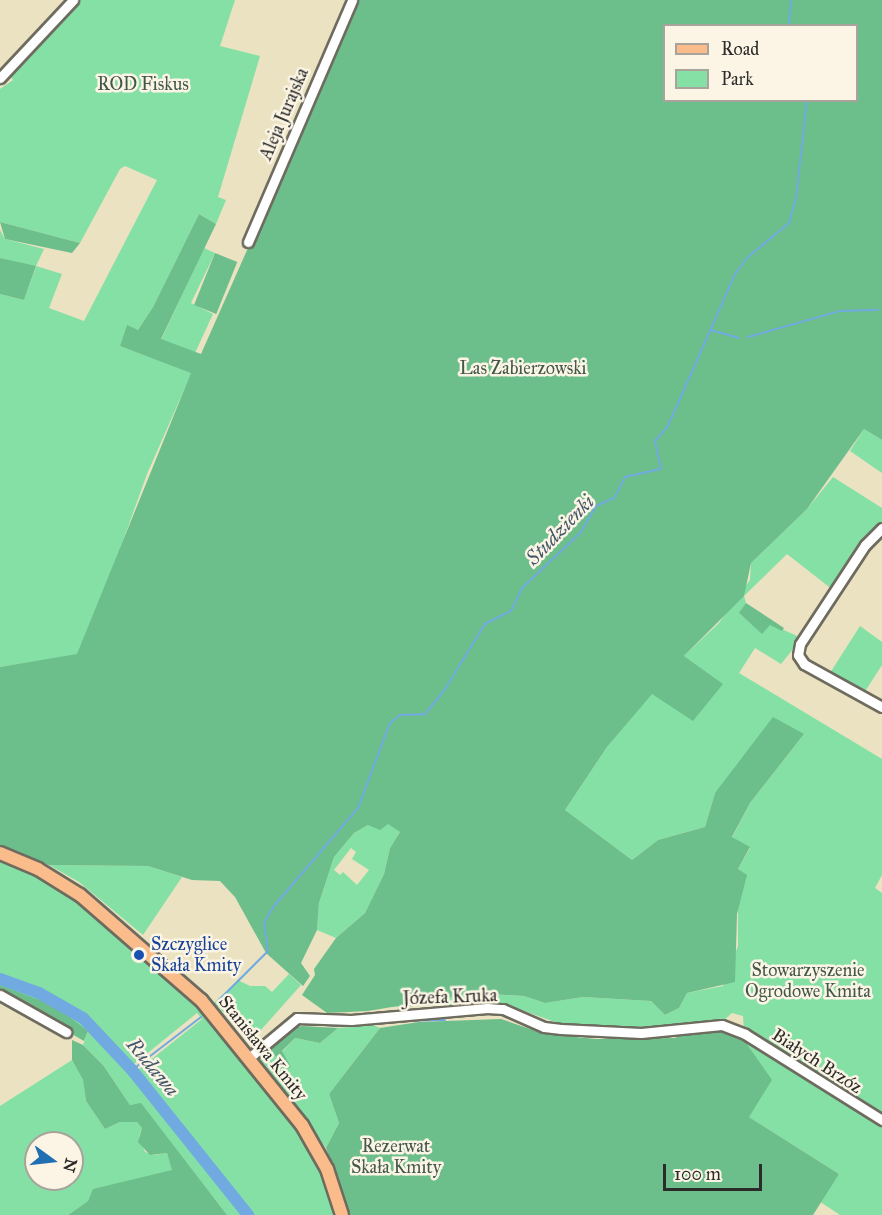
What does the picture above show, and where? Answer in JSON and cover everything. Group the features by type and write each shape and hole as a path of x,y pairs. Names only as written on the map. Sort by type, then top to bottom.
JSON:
{"main road":[{"name":"Stanisława Kmity","path":"0,853 55,878 99,910 195,994 250,1058 314,1143 342,1215"}],"street":[{"path":"0,78 73,0"},
{"name":"Aleja Jurajska","path":"248,242 352,0"},
{"path":"882,528 865,545 800,644 798,655 804,664 882,707"},
{"path":"0,995 66,1032"},
{"name":"Józefa Kruka","path":"250,1058 297,1018 351,1020 487,1008 503,1009 544,1027 561,1029 641,1033 704,1024 734,1028"},
{"name":"Białych Brzóz","path":"734,1028 882,1120"}],"green space":[{"name":"ROD Fiskus","path":"79,0 235,0 220,46 260,56 218,197 226,200 216,224 199,214 153,307 138,330 127,326 120,346 192,372 147,474 106,588 77,655 0,667 0,294 24,300 36,267 0,258 0,230 5,239 44,249 36,266 62,274 49,308 84,321 157,180 125,166 120,169 80,243 0,222 0,89 13,80 9,74"},
{"name":"Las Zabierzowski","path":"358,0 882,0 882,440 864,429 807,509 751,563 744,596 684,656 723,684 693,721 652,694 607,747 565,810 632,860 658,840 705,827 715,793 773,717 804,734 750,803 732,837 750,847 738,869 747,875 737,914 735,982 687,993 679,1008 665,1015 651,1001 583,997 545,1003 524,996 475,993 368,1011 327,1013 302,995 315,975 314,969 336,938 365,913 384,874 390,848 400,832 388,824 380,830 368,825 354,833 334,857 319,903 317,930 301,963 310,976 303,986 266,953 235,897 220,881 192,880 148,866 49,865 0,846 0,667 77,654 191,373 120,346 127,325 138,330 153,307 199,214 216,224 161,339 201,354"},
{"path":"0,222 80,243 72,253 5,239"},
{"path":"204,248 215,253 191,303 213,314 195,353 161,340"},
{"path":"215,253 237,262 216,314 194,305"},
{"path":"0,258 36,266 24,300 0,294"},
{"path":"864,429 882,440 882,473 850,451"},
{"name":"Stowarzyszenie Ogrodowe Kmita","path":"833,477 882,508 882,525 833,590 787,554 744,596 746,603 740,614 762,633 770,624 802,638 781,664 755,648 739,673 882,759 882,875 875,888 882,893 882,1115 744,1031 743,1016 732,1013 724,1020 639,1028 558,1023 502,1003 388,1007 475,993 524,996 545,1003 583,997 651,1001 665,1015 679,1008 687,993 723,986 738,946 738,869 750,848 732,838 750,803 804,734 715,793 705,827 658,840 632,860 565,810 607,747 652,693 693,720 722,684 684,656 719,623 750,580 751,563 807,509"},
{"path":"746,603 784,628 782,631 770,625 762,634 739,613"},
{"path":"860,626 882,642 882,665 864,693 830,673"},
{"path":"388,823 400,832 390,848 384,874 365,913 336,938 317,930 319,903 334,857 354,833 368,825","holes":["351,848 356,852 352,859 369,870 357,885 343,872 340,875 334,870"]},
{"path":"0,859 71,895 120,936 138,959 161,971 203,1011 304,1139 325,1181 336,1215 227,1215 141,1104 130,1105 103,1065 83,1045 88,1031 0,985","holes":["197,1013 202,1019 138,1070 133,1065"]},
{"path":"49,865 148,866 182,877 143,935 79,882"},
{"path":"289,974 301,985 252,1040 214,1003 238,980 250,986 265,986 272,992"},
{"path":"0,985 55,1006 88,1031 84,1041 0,993"},
{"name":"Rezerwat Skała Kmity","path":"501,1019 545,1034 596,1039 674,1038 698,1031 732,1032 744,1040 772,1080 749,1117 839,1174 813,1215 349,1215 326,1148 339,1123 329,1094 380,1028 419,1022"},
{"path":"373,1025 380,1028 329,1094 339,1123 326,1148 260,1059 271,1049 284,1070 282,1052 295,1038 320,1043 338,1028"},
{"path":"302,1026 338,1028 320,1043 295,1038 282,1051 291,1067 284,1070 271,1049 291,1028"},
{"path":"72,1040 83,1045 103,1065 130,1105 141,1103 227,1215 68,1215 88,1201 93,1189 172,1170 167,1153 150,1155 138,1142 142,1128 137,1122 120,1122 105,1129 86,1101 83,1080 72,1060"},
{"path":"744,1040 882,1125 882,1215 840,1215 819,1201 839,1174 749,1117"},
{"path":"72,1060 83,1080 86,1101 105,1129 120,1122 137,1122 142,1128 139,1137 145,1152 154,1155 167,1153 173,1171 94,1189 88,1201 68,1215 0,1215 0,1106"}],"waterway":[{"name":"Studzienki","path":"789,24 791,0"},
{"name":"Studzienki","path":"219,1000 268,951 264,923 274,906 358,808 390,723 400,715 425,714 445,689 485,624 511,611 522,588 581,532 596,506 614,498 625,477 661,469 655,441 668,426 735,274 748,257 789,223 796,199 807,102"},
{"path":"748,337 840,311 878,310"},
{"path":"711,330 739,338"},
{"name":"Rudawa","path":"0,979 39,993 83,1018 132,1070 248,1215"},
{"name":"Studzienki","path":"132,1070 201,1017"},
{"path":"393,1021 445,1020"},
{"path":"297,1024 351,1026 389,1021"},
{"path":"259,1058 272,1044"}],"place":[{"name":"Szczyglice Skała Kmity","path":"139,955"}]}
